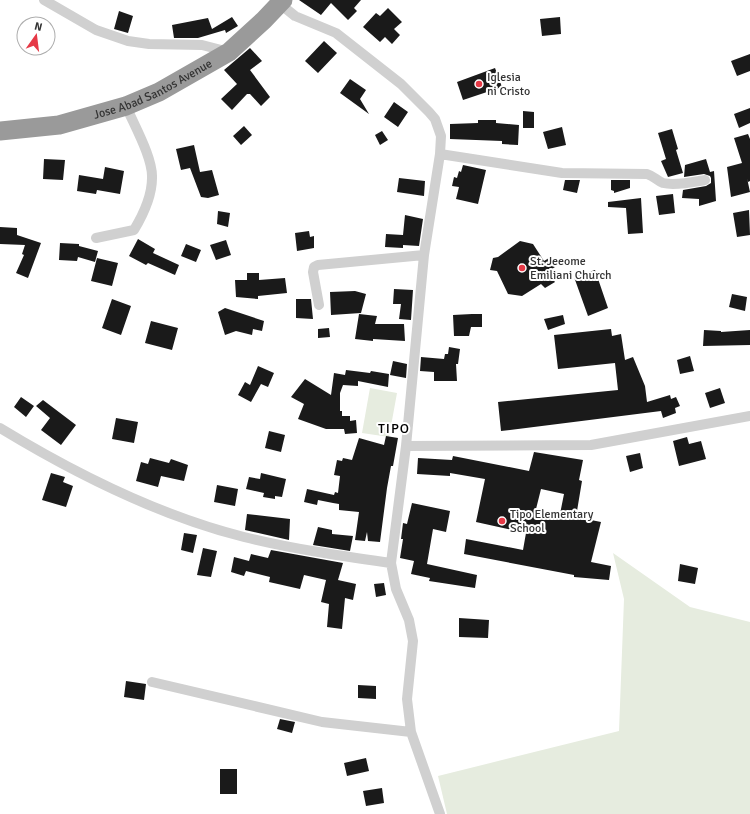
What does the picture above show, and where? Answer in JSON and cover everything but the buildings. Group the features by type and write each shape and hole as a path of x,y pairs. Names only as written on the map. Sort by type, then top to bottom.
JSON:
{"highway":[{"name":"Jose Abad Santos Avenue","path":"0,131 59,125 126,106 159,92 229,52 281,2"}],"street":[{"path":"44,0 96,30 128,41 149,44 202,45 229,52"},
{"path":"281,2 295,16 336,33 418,99 435,119 441,136 440,154 424,255 406,446 391,563 396,588 409,620 413,640 407,699 411,732 440,814"},
{"path":"96,238 134,230 140,220 150,191 152,178 151,166 126,106"},
{"path":"440,154 562,173 647,174 654,176 662,182 671,184 705,180"},
{"path":"319,305 312,272 314,267 318,265 424,255"},
{"path":"406,446 591,445 750,416"},
{"path":"0,428 89,476 164,510 205,525 243,537 289,547 391,563"},
{"path":"152,682 322,722 411,732"}],"shaded area":[{"path":"370,388 397,393 389,437 362,433"},
{"path":"613,553 690,607 750,622 750,814 447,814 438,776 619,731 624,599"}],"place":[{"name":"Iglesia ni Cristo","path":"479,84"},
{"name":"St. Jeeome Emiliani Church","path":"522,268"},
{"name":"Tipo Elementary School","path":"502,521"}],"district":[{"name":"TIPO","path":"394,428"}]}
